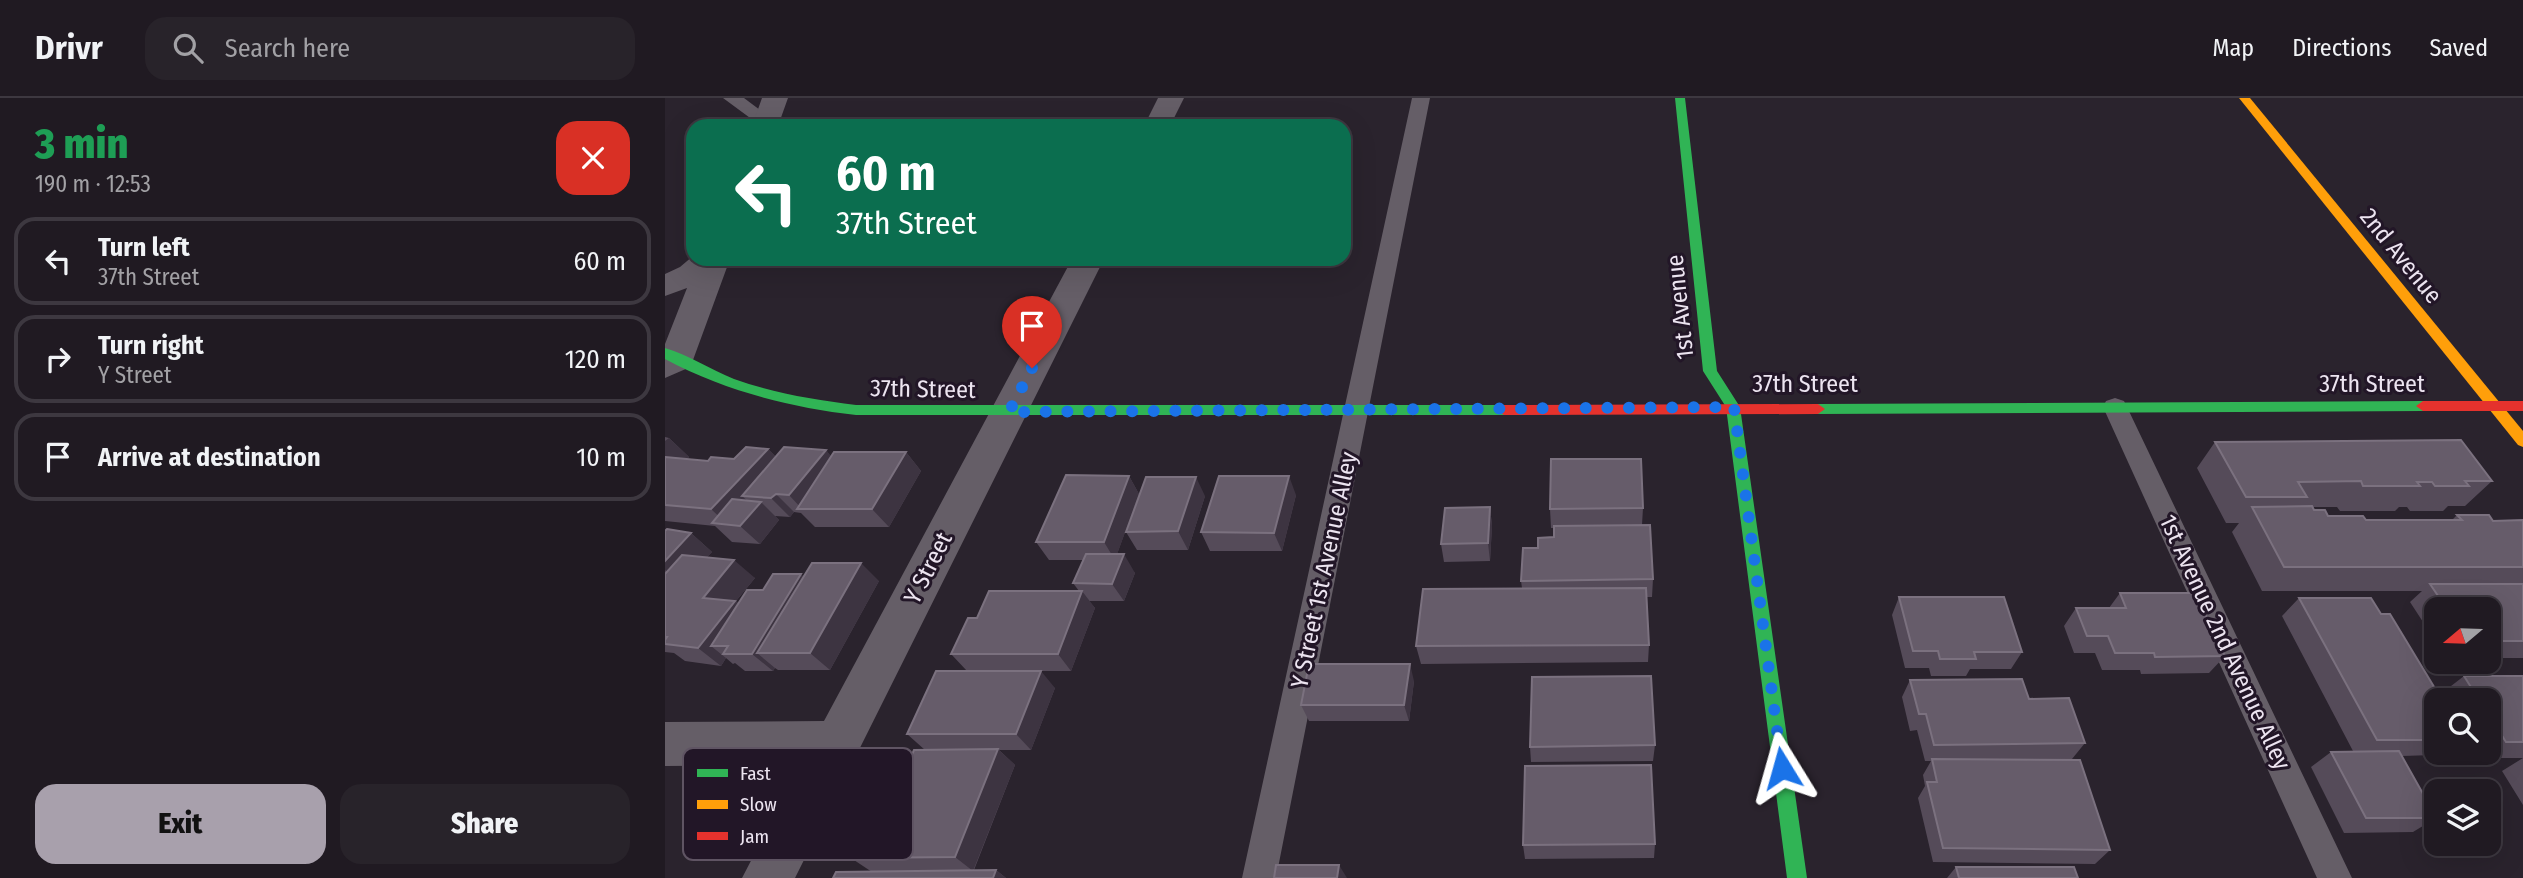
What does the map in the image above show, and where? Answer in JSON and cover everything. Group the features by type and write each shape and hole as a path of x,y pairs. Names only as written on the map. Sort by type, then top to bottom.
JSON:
{"street":[{"path":"1160,119 1171,98"},
{"name":"1st Avenue","path":"1680,98 1710,371 1734,407 1797,878"},
{"name":"2nd Avenue","path":"2244,98 2523,442"},
{"path":"665,286 691,274 701,266"},
{"path":"669,360 712,266"},
{"name":"Y Street","path":"835,748 1084,266"},
{"name":"37th Street","path":"669,360 740,390 793,404 864,411 2523,406"},
{"path":"665,744 838,743"},
{"name":"Y Street","path":"768,878 777,860"}],"lane":[{"path":"732,98 769,115"},
{"name":"Y Street 1st Avenue Alley","path":"1259,878 1421,98"},
{"name":"1st Avenue 2nd Avenue Alley","path":"2115,407 2335,878"}],"building":[{"path":"2461,440 2492,481 2465,481 2469,486 2435,486 2432,482 2417,482 2420,486 2363,486 2361,481 2298,482 2307,497 2246,497 2215,442"},
{"path":"746,447 768,449 711,509 665,505 665,457 708,461 711,457 734,459"},
{"path":"784,447 826,450 789,495 776,494 771,498 742,496"},
{"path":"834,452 906,452 872,509 797,509"},
{"path":"1551,459 1641,459 1643,508 1550,509"},
{"path":"1066,475 1129,476 1104,542 1036,542"},
{"path":"1219,476 1289,476 1274,533 1201,532"},
{"path":"1146,477 1196,477 1178,531 1126,532"},
{"path":"732,499 761,502 740,526 712,523"},
{"path":"2312,506 2314,510 2325,510 2328,516 2363,516 2366,520 2462,520 2457,515 2489,515 2493,521 2523,520 2523,567 2284,567 2252,507"},
{"path":"1490,507 1488,543 1441,544 1445,508"},
{"path":"1650,525 1653,579 1521,581 1523,548 1538,548 1538,538 1554,537 1554,526"},
{"path":"667,529 691,533 665,561 665,531"},
{"path":"1086,554 1124,554 1112,584 1073,583"},
{"path":"682,555 734,560 703,598 735,601 698,648 665,644 665,574"},
{"path":"812,563 861,563 810,653 757,653"},
{"path":"773,574 801,574 752,654 723,654 728,646 711,646 747,590 763,590"},
{"path":"2430,584 2523,584 2523,641 2501,641 2501,597 2439,597"},
{"path":"1646,588 1649,645 1416,646 1423,589"},
{"path":"989,591 1082,591 1058,654 951,654 968,618 977,618"},
{"path":"2120,593 2195,593 2225,656 2155,657 2154,653 2115,653 2108,636 2087,636 2076,608 2126,608"},
{"path":"1899,597 2004,597 2022,652 1974,652 1976,659 1940,659 1938,651 1913,651"},
{"path":"2299,598 2371,598 2381,614 2390,614 2435,688 2424,688 2424,740 2377,740"},
{"path":"1309,664 1410,664 1404,705 1301,705"},
{"path":"936,671 1041,671 1016,734 907,734"},
{"path":"1651,676 1655,745 1530,747 1532,677"},
{"path":"2464,676 2523,676 2523,742 2506,742 2501,734 2501,688 2472,688"},
{"path":"2022,679 2029,699 2069,698 2085,743 1934,745 1926,714 1919,714 1910,680"},
{"path":"998,749 955,857 913,857 914,750"},
{"path":"2399,751 2424,796 2424,818 2366,818 2331,752"},
{"path":"1932,759 2080,760 2110,850 1943,848 1927,782 1937,782"},
{"path":"1651,765 1655,844 1523,845 1525,766"},
{"path":"1276,865 1339,865 1337,878 1274,878"},
{"path":"1956,867 2074,867 2078,878 1959,878"},
{"path":"996,870 993,878 833,878 836,872"}],"traffic: fast":[{"path":"1680,98 1710,371 1733,407 1797,878"},
{"path":"665,353 711,375 757,392 856,410 1504,410"},
{"path":"1818,409 2423,406"}],"traffic: slow":[{"path":"2244,98 2523,441"}],"traffic: jam":[{"path":"2423,406 2523,406"},
{"path":"1504,410 1818,409"}],"route":[{"path":"1032,368 1009,412 1734,407 1782,768"}]}
